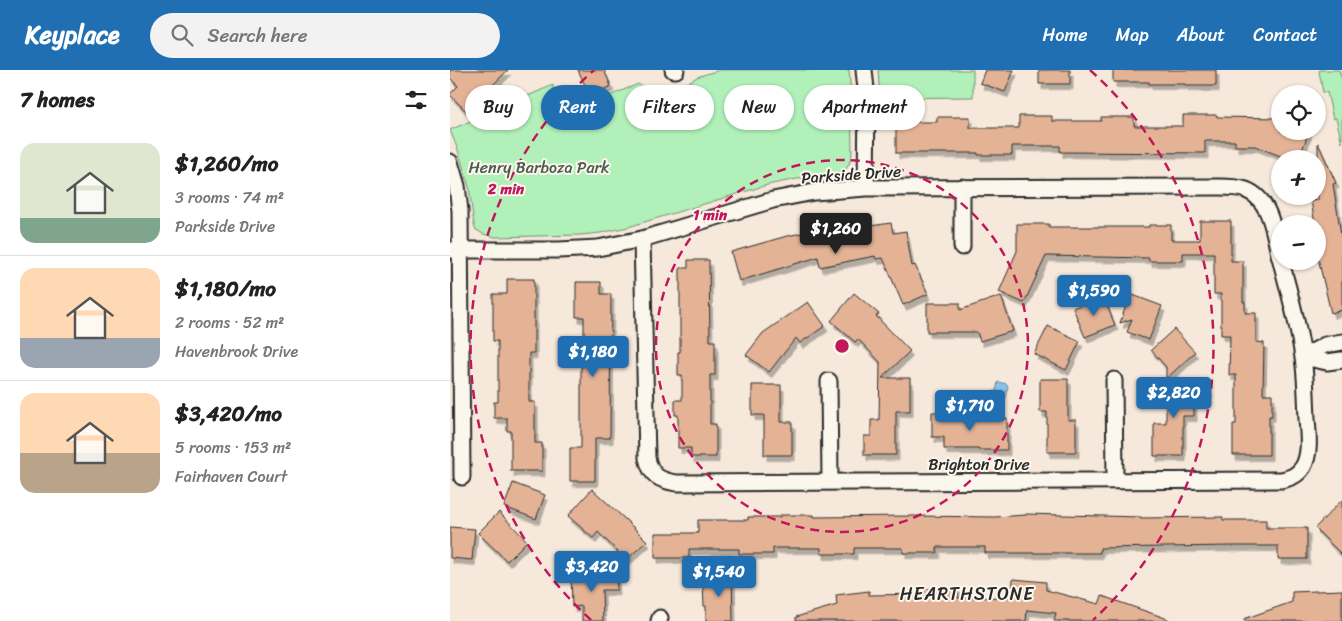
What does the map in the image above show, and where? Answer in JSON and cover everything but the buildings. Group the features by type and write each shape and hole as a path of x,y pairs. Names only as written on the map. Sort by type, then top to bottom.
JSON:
{"street":[{"path":"864,70 867,99 866,188"},
{"path":"450,162 457,186 460,211 455,250 462,477"},
{"path":"962,187 962,247"},
{"name":"Parkside Drive","path":"455,250 598,248 642,239 773,200 814,192 866,188 1234,188 1248,191 1259,199 1265,205 1271,222"},
{"name":"Brighton Drive","path":"642,239 647,458 649,468 655,475 665,481 676,483 1281,480 1294,477 1302,469 1306,459 1308,443 1303,357"},
{"path":"1282,270 1303,357"},
{"path":"1303,357 1325,345 1342,342"},
{"path":"1303,357 1327,362 1342,360"},
{"path":"1114,380 1116,481"},
{"path":"829,381 830,482"}],"green space":[{"name":"Henry Barboza Park","path":"720,70 849,70 850,85 804,85 804,130 852,130 852,154 849,164 846,169 837,174 767,185 628,227 600,233 495,237 483,234 475,229 469,187 450,130 465,123 465,130 531,130 531,95 541,90 541,130 615,130 615,94 625,89 625,130 714,130 714,85 684,85 697,77"},
{"path":"878,70 973,70 973,97 925,98 925,85 879,85"},
{"path":"1339,70 1342,80 1342,143 1336,118 1333,119 1326,85 1322,85 1319,71"}],"water":[{"path":"998,382 1007,384 1006,398 996,404 992,404 988,399 989,392 996,391"}],"district":[{"name":"HEARTHSTONE","path":"967,594"}]}
